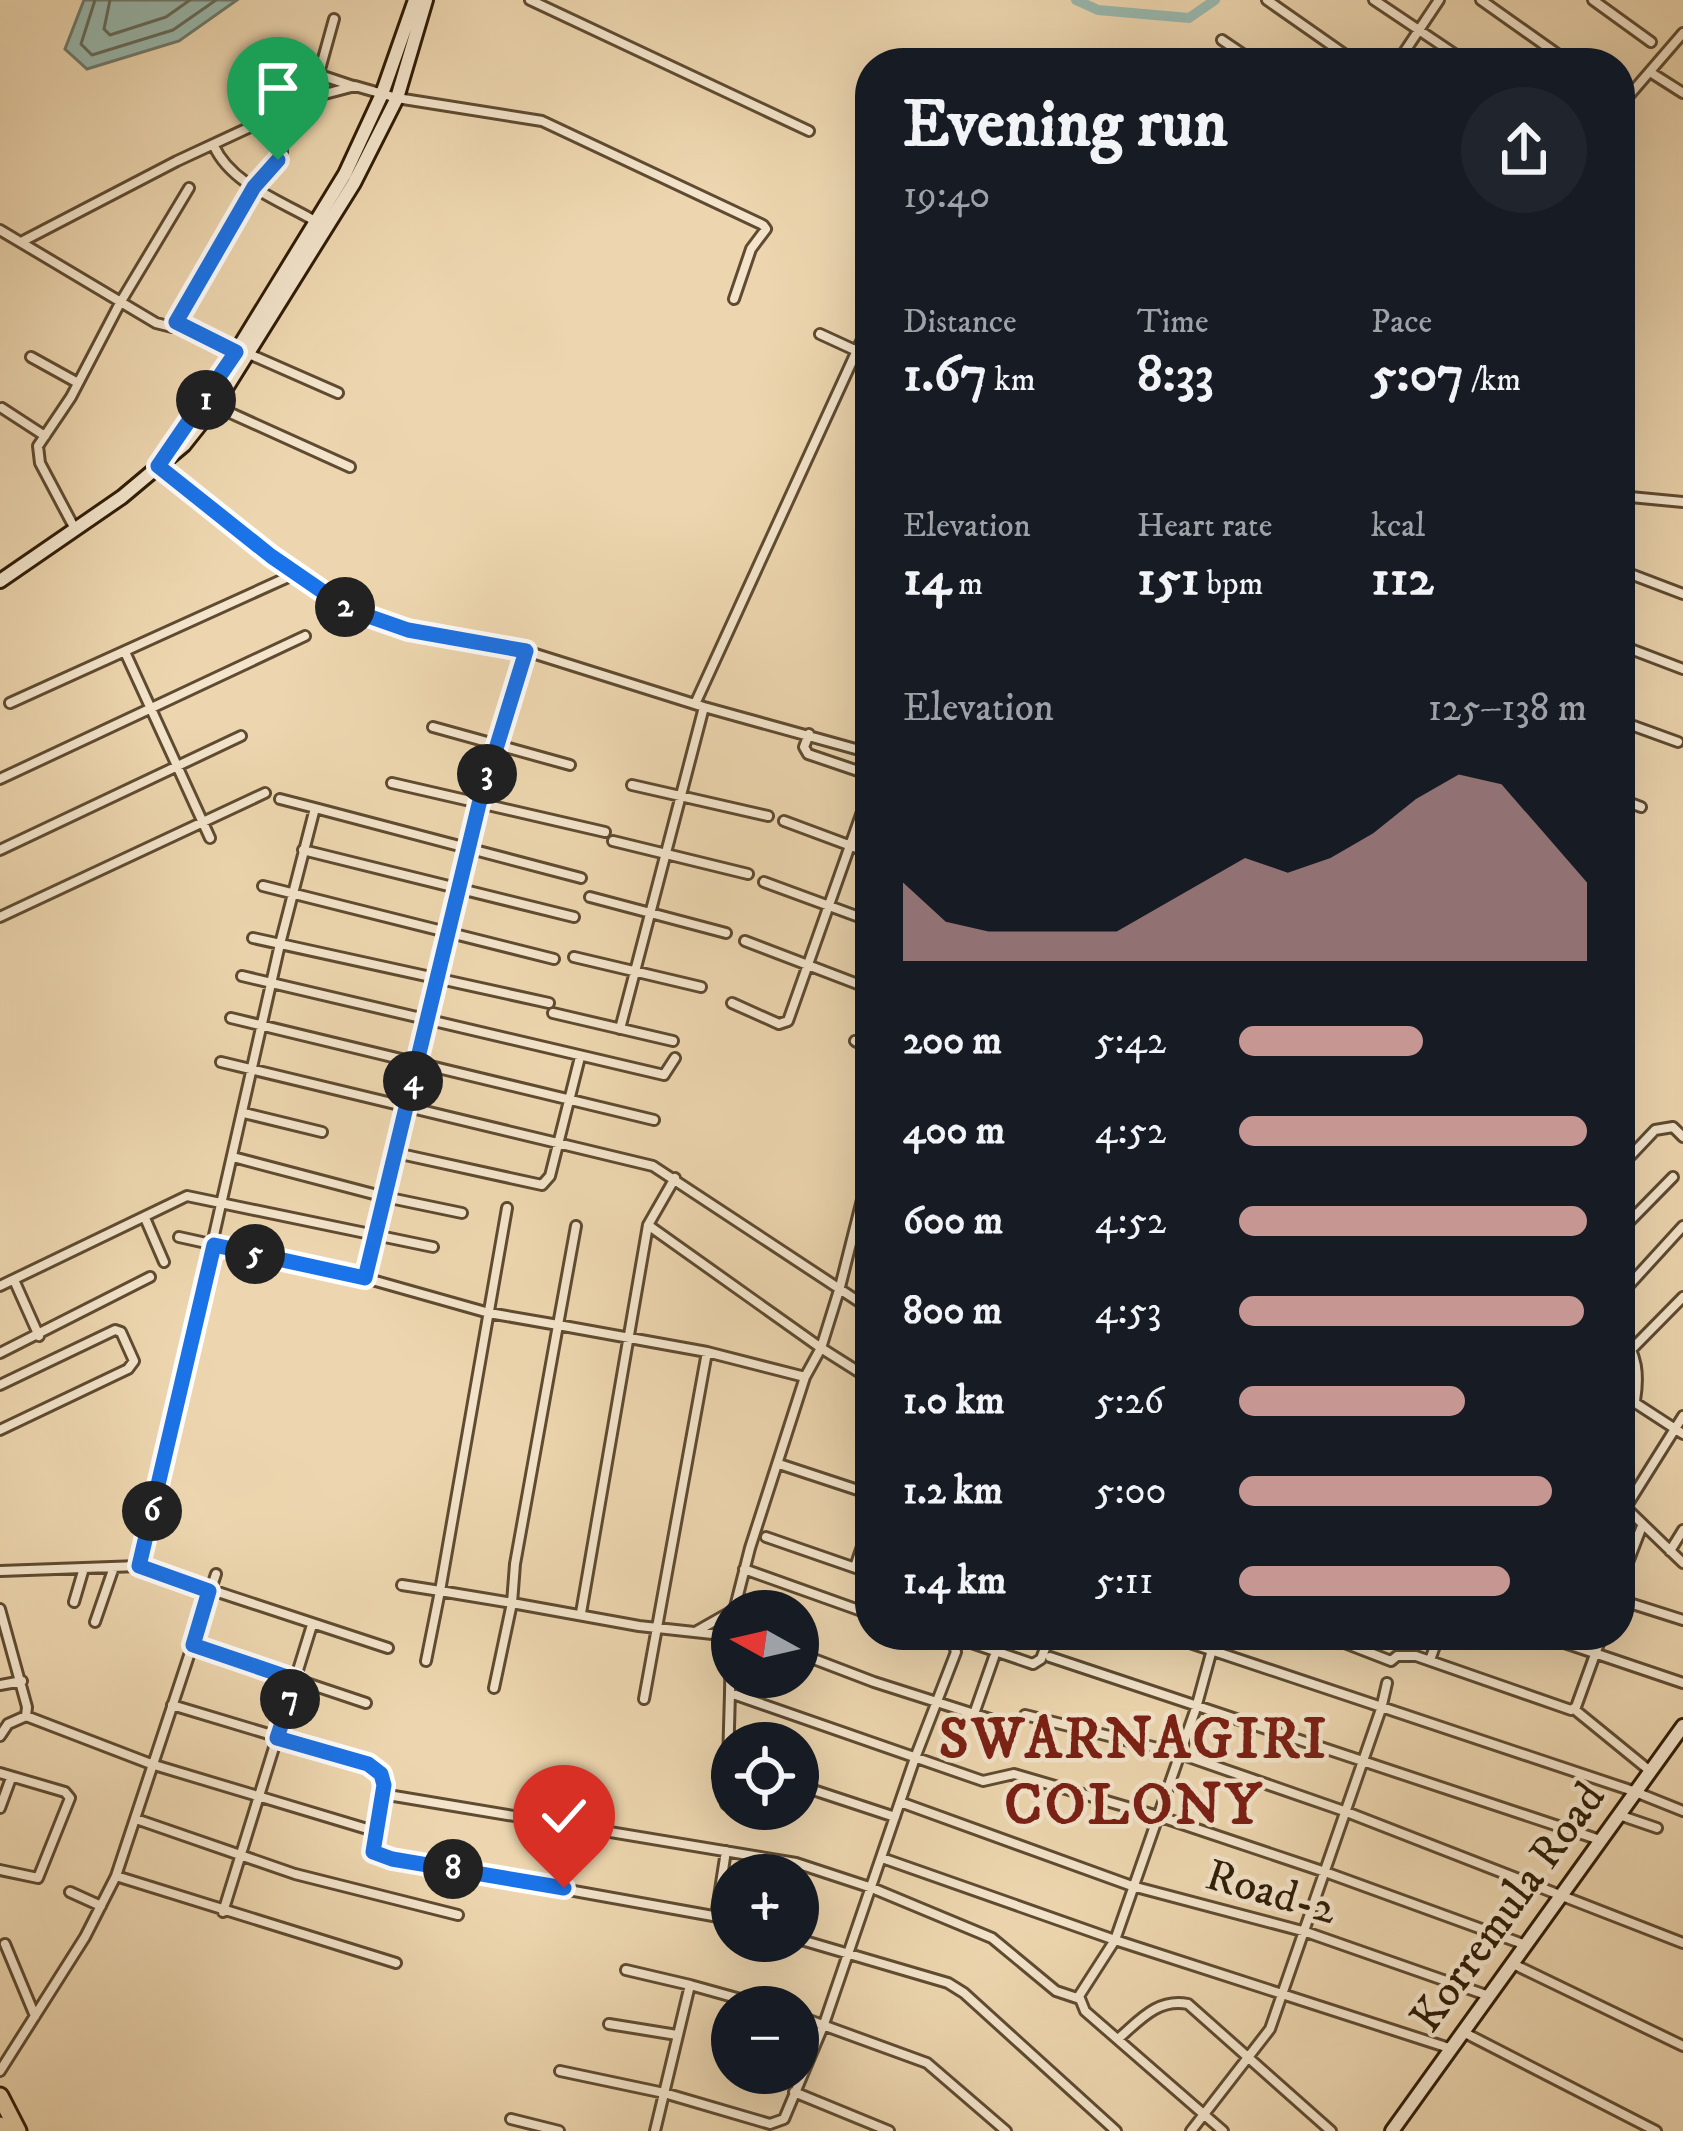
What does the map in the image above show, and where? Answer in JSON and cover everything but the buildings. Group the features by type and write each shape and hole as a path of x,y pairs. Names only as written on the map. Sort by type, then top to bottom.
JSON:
{"highway":[{"path":"0,2096 17,2131"}],"street":[{"path":"0,581 184,445 215,406 345,174 382,94 415,0"},
{"path":"162,462 242,354 354,182 397,98 426,0"},
{"path":"530,0 809,131"},
{"path":"1267,0 1336,48"},
{"path":"1374,0 1445,48"},
{"path":"1406,48 1439,0"},
{"path":"1481,0 1549,48"},
{"path":"1593,0 1652,42"},
{"path":"319,73 334,19"},
{"path":"1635,88 1683,34"},
{"path":"1222,40 1234,48"},
{"path":"263,56 397,98 542,121 764,224 766,229 752,249 734,299"},
{"path":"1650,72 1683,93"},
{"path":"23,241 177,161 317,96 355,86"},
{"path":"0,246 3,232 23,241 120,303 161,326 172,327 254,187 282,154 273,117"},
{"path":"214,146 220,160 254,187 316,222"},
{"path":"75,529 40,463 38,446 189,188"},
{"path":"176,322 338,393"},
{"path":"820,334 855,350"},
{"path":"620,1029 668,854 700,705 855,356"},
{"path":"31,357 79,383"},
{"path":"215,406 350,466"},
{"path":"2,407 45,436"},
{"path":"162,462 296,573 374,621 526,651 855,748"},
{"path":"1635,497 1683,502"},
{"path":"10,703 296,573"},
{"path":"1635,576 1683,594"},
{"path":"0,778 305,636"},
{"path":"365,1278 479,804 526,651"},
{"path":"1635,651 1683,669"},
{"path":"125,652 210,838"},
{"path":"1635,726 1678,742"},
{"path":"433,727 571,765"},
{"path":"809,734 804,747 808,754 855,770"},
{"path":"0,850 241,736"},
{"path":"392,783 605,832"},
{"path":"632,784 768,816"},
{"path":"0,917 265,793"},
{"path":"280,800 581,878"},
{"path":"1635,805 1641,807"},
{"path":"139,1566 314,808"},
{"path":"784,821 855,847"},
{"path":"732,1003 783,1024 796,1008 826,905 855,828"},
{"path":"613,841 748,874"},
{"path":"303,850 574,917"},
{"path":"764,883 855,916"},
{"path":"263,886 554,959"},
{"path":"590,897 726,932"},
{"path":"253,938 436,979 673,1041"},
{"path":"746,941 855,983"},
{"path":"574,956 701,987"},
{"path":"242,976 664,1075 675,1058"},
{"path":"231,1018 654,1120"},
{"path":"396,1153 542,1185 550,1176 580,1057"},
{"path":"221,1062 649,1165 855,1298"},
{"path":"244,1114 322,1132"},
{"path":"1635,1151 1655,1130 1672,1127 1683,1137"},
{"path":"233,1157 462,1213"},
{"path":"1635,1216 1673,1177"},
{"path":"581,1613 648,1225 675,1178"},
{"path":"0,1286 187,1196 433,1247"},
{"path":"426,1661 507,1208"},
{"path":"145,1218 164,1262"},
{"path":"648,1225 855,1370"},
{"path":"494,1688 576,1226"},
{"path":"1635,1279 1683,1226"},
{"path":"739,1590 805,1377 840,1287 855,1228"},
{"path":"179,1237 365,1278 489,1313 706,1352 805,1377"},
{"path":"0,1353 150,1277"},
{"path":"14,1280 38,1336"},
{"path":"1635,1345 1683,1297"},
{"path":"0,1385 116,1330 134,1361 128,1369 0,1430"},
{"path":"644,1700 706,1352"},
{"path":"1635,1401 1679,1431"},
{"path":"1635,1488 1679,1431 1683,1416"},
{"path":"779,1464 855,1489"},
{"path":"1635,1518 1683,1563"},
{"path":"1636,1538 1642,1526"},
{"path":"1670,1551 1683,1530"},
{"path":"766,1537 855,1567"},
{"path":"0,1570 139,1566 388,1648"},
{"path":"94,1622 114,1567"},
{"path":"74,1602 84,1568"},
{"path":"744,1569 855,1609"},
{"path":"0,2071 116,1876 215,1574"},
{"path":"402,1586 657,1628 711,1630"},
{"path":"1635,1605 1683,1620"},
{"path":"0,1609 22,1681 26,1716"},
{"path":"695,1632 711,1623"},
{"path":"224,1912 312,1625"},
{"path":"193,1645 366,1702"},
{"path":"819,2035 957,1650"},
{"path":"992,1650 1033,1664 1044,1650"},
{"path":"1363,1650 1391,1661 1403,1654 1430,1660 1574,1709 1650,1771"},
{"path":"1430,1660 1434,1650"},
{"path":"1581,1650 1683,1683"},
{"path":"1574,1709 1596,1650"},
{"path":"1080,1999 1115,1940 1196,1708 1211,1651 1683,1811"},
{"path":"974,1714 994,1657"},
{"path":"1050,1657 1600,1840"},
{"path":"819,1660 993,1720"},
{"path":"0,1685 22,1681"},
{"path":"1191,2131 1270,2030 1387,1683"},
{"path":"744,1698 983,1781 1021,1775 1158,1816 1523,1944"},
{"path":"172,1705 368,1764 384,1778 374,1831 373,1852 379,1856 716,1916 726,1851"},
{"path":"1025,1715 1177,1753 1344,1811 1683,1942"},
{"path":"0,1736 8,1724 26,1716 151,1764 374,1831"},
{"name":"Korremula Road","path":"1392,2131 1683,1726"},
{"path":"0,1773 65,1792 70,1798 38,1878 0,1870"},
{"path":"0,1808 11,1778"},
{"path":"819,1792 896,1817"},
{"path":"382,1794 796,1862 872,1888 992,1939 1056,1990 1080,1999 1085,2011 1223,2131"},
{"name":"Road-2","path":"900,1802 1132,1886 1306,1932 1489,1996"},
{"path":"1617,1815 1657,1828"},
{"path":"136,1820 295,1874 458,1915"},
{"path":"564,1888 574,1826"},
{"path":"882,1858 1115,1940 1449,2048"},
{"path":"116,1876 396,1963"},
{"path":"70,1892 101,1906"},
{"path":"5,1944 35,2017"},
{"path":"819,1946 949,1983 1116,2131"},
{"path":"1510,1963 1683,2046"},
{"path":"626,1970 711,1990"},
{"path":"655,2131 690,1984"},
{"path":"1118,2039 1150,2010 1181,2002 1251,2057 1331,2131"},
{"path":"819,2022 927,2063 1006,2131"},
{"path":"609,2024 677,2036"},
{"path":"1462,2031 1656,2131"},
{"path":"560,2071 664,2093 778,2125 788,2115 793,2094"},
{"path":"798,2094 889,2131"},
{"path":"511,2119 559,2131"}],"water":[{"path":"84,0 237,0 179,41 87,69 65,49"}],"waterway":[{"path":"1076,0 1098,10 1189,18 1215,0"}],"district":[{"name":"SWARNAGIRI COLONY","path":"1134,1770"}],"route":[{"path":"278,160 254,187 176,322 236,352 158,466 271,556 348,609 408,630 526,651 479,804 365,1278 214,1245 139,1566 209,1591 193,1645 296,1680 277,1738 368,1764 381,1774 384,1785 373,1852 564,1888"}]}
